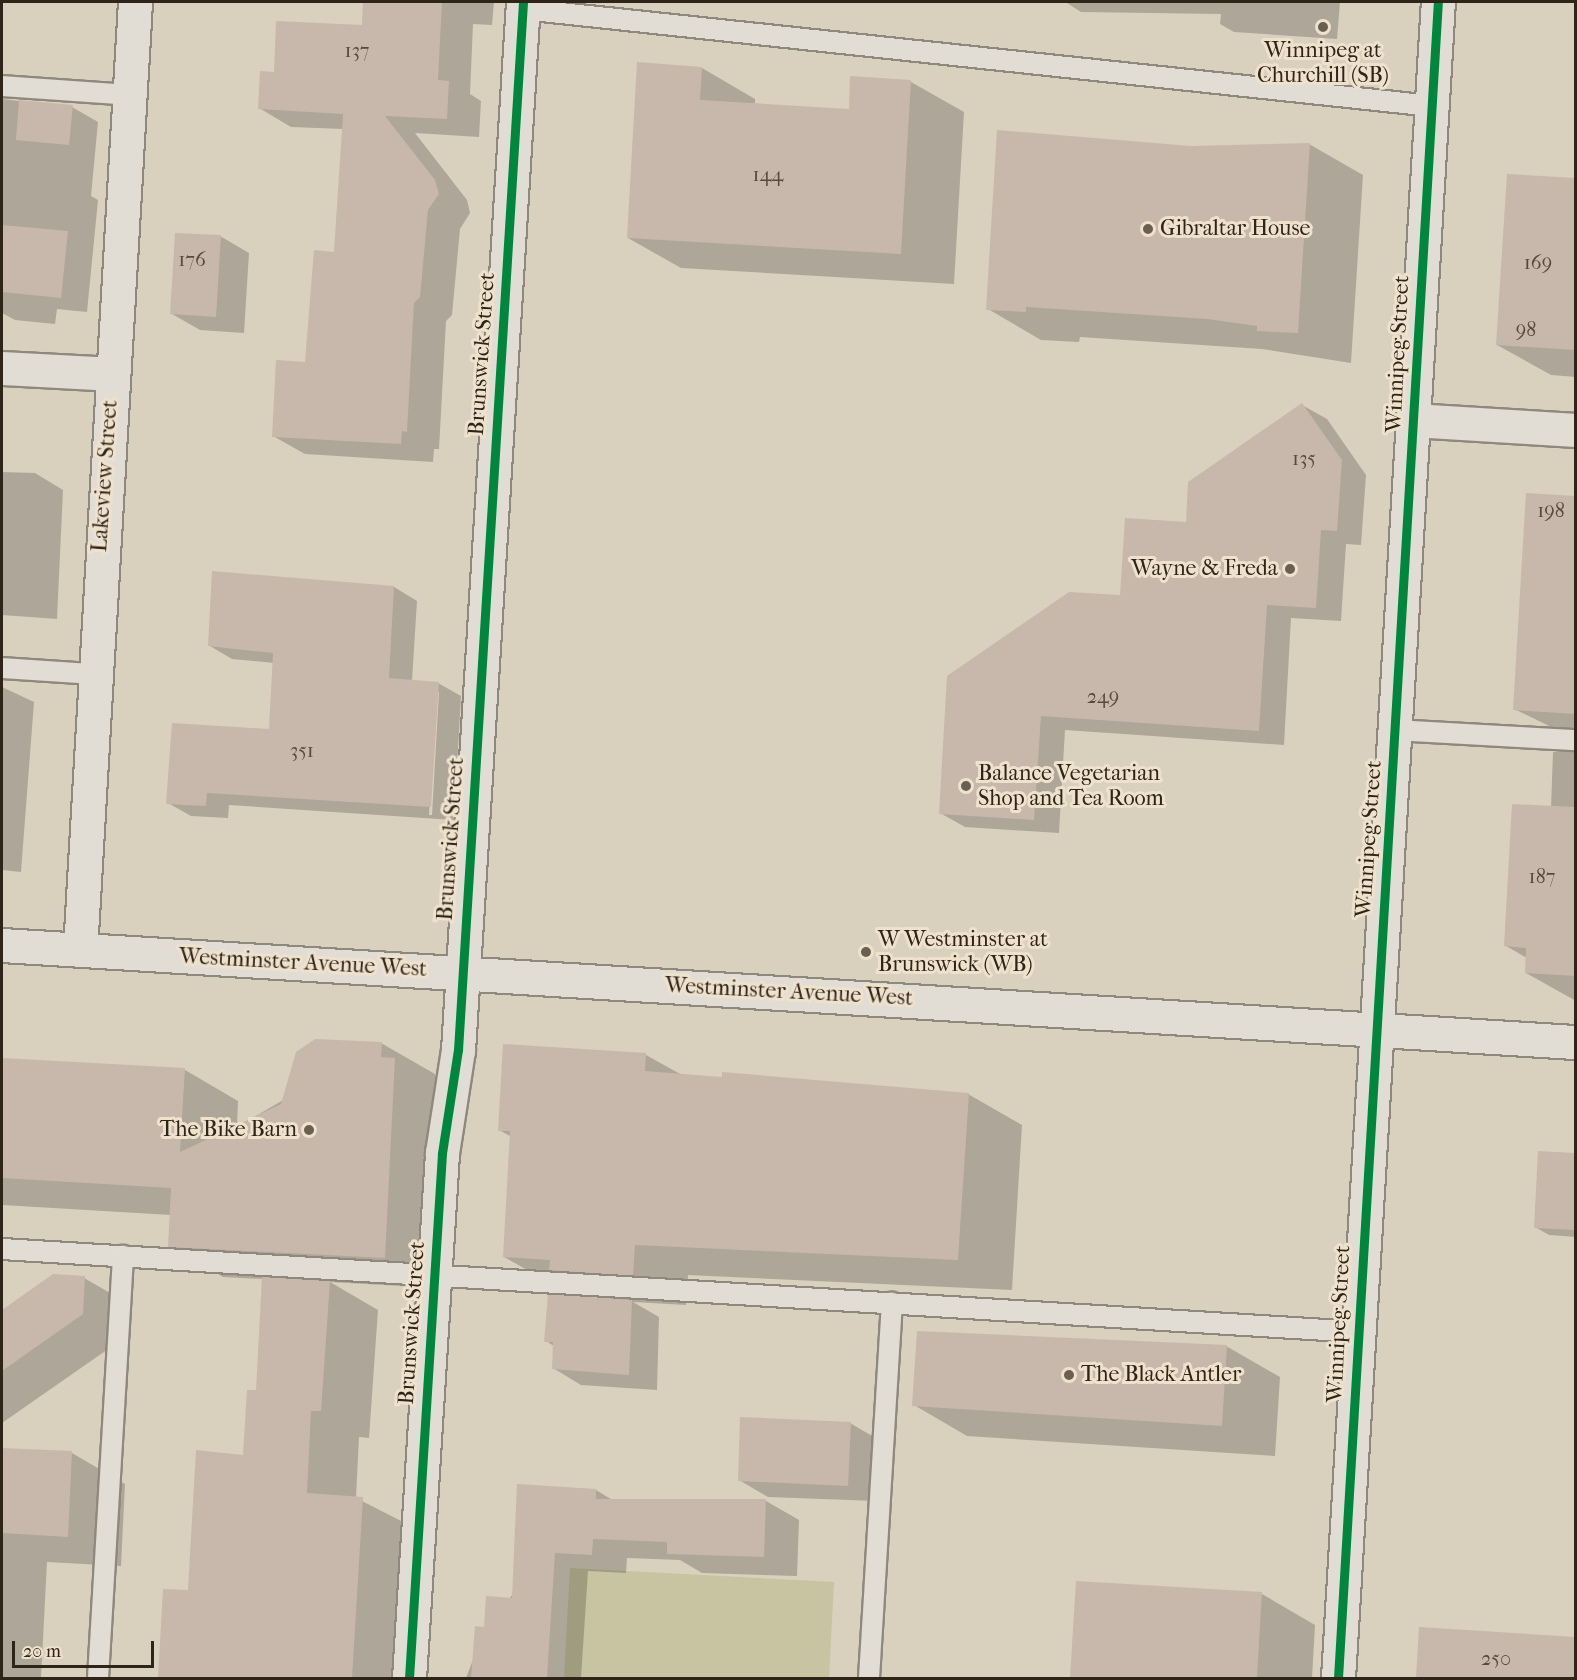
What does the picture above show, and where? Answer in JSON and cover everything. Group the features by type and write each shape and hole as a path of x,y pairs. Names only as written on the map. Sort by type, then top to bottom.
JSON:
{"street":[{"name":"Lakeview Street","path":"80,950 92,674 135,2"},
{"name":"Winnipeg Street","path":"1338,1678 1438,2"},
{"name":"Brunswick Street","path":"409,1678 434,1274 462,973 523,5"},
{"path":"2,368 112,374"},
{"path":"1413,420 1575,430"},
{"name":"Westminster Avenue West","path":"2,945 1376,1026 1575,1042"}],"lane":[{"path":"523,5 1432,106"},
{"path":"2,86 130,95"},
{"path":"2,668 92,674"},
{"path":"1395,730 1575,740"},
{"path":"2,1249 1358,1332"},
{"path":"98,1678 123,1256"},
{"path":"869,1678 892,1303"}],"shaded area":[{"path":"570,1568 834,1582 829,1678 564,1678"}],"building":[{"path":"363,2 442,2 438,80 449,81 447,119 385,116 435,180 439,194 428,210 420,297 414,303 407,432 402,431 401,444 272,437 276,360 305,362 314,250 334,252 343,114 258,109 260,71 274,72 276,21 362,25"},
{"path":"637,62 702,67 700,100 849,109 850,76 911,80 901,254 627,238"},
{"path":"19,100 73,105 69,145 16,140"},
{"name":"Gibraltar House","path":"997,130 1191,146 1310,143 1298,333 1257,331 1257,326 1207,319 1026,307 1026,312 986,310"},
{"path":"1507,174 1575,178 1575,350 1496,345"},
{"path":"2,225 68,231 61,298 2,292"},
{"path":"175,233 221,235 216,317 170,314"},
{"path":"1302,403 1342,460 1337,531 1321,530 1316,608 1267,605 1259,731 1041,716 1034,820 939,814 947,676 1069,592 1120,595 1125,518 1186,522 1188,482"},
{"path":"1526,493 1575,496 1575,714 1513,710"},
{"path":"212,571 394,586 389,678 439,682 431,807 207,793 206,806 166,804 172,723 269,729 273,653 208,646"},
{"path":"1512,804 1575,807 1575,976 1525,973 1526,948 1504,946"},
{"name":"The Bike Barn","path":"315,1039 382,1042 381,1057 395,1058 385,1258 168,1247 171,1188 2,1178 2,1058 185,1068 180,1152 281,1104 296,1052"},
{"path":"503,1044 646,1053 645,1071 722,1077 722,1072 969,1093 958,1260 635,1245 633,1276 549,1270 550,1260 503,1257 510,1131 498,1131"},
{"path":"1538,1151 1575,1153 1575,1230 1534,1228"},
{"path":"53,1274 85,1276 83,1314 2,1371 2,1310"},
{"path":"262,1277 330,1281 321,1411 311,1411 307,1493 363,1497 352,1678 158,1678 163,1589 188,1590 196,1450 243,1455 247,1390 256,1390"},
{"path":"548,1294 632,1300 629,1375 552,1369 553,1342 544,1342"},
{"name":"The Black Antler","path":"917,1331 1227,1345 1222,1426 912,1406"},
{"path":"740,1417 851,1422 848,1486 738,1481"},
{"path":"2,1448 72,1451 68,1537 2,1533"},
{"path":"517,1484 596,1489 596,1499 766,1499 764,1557 667,1554 667,1542 593,1539 592,1555 555,1553 547,1678 471,1678 475,1626 484,1627 486,1596 512,1598"},
{"path":"1076,1581 1262,1592 1257,1678 1070,1678"},
{"path":"1419,1627 1575,1637 1575,1678 1416,1678"}],"cycle path":[{"path":"409,1678 442,1153 458,1050 523,2"},
{"path":"1338,1678 1438,2"}],"place":[{"name":"Winnipeg at Churchill (SB)","path":"1323,27"},
{"name":"Gibraltar House","path":"1148,229"},
{"name":"Wayne & Freda","path":"1290,569"},
{"name":"Balance Vegetarian Shop and Tea Room","path":"966,786"},
{"name":"W Westminster at Brunswick (WB)","path":"866,952"},
{"name":"The Bike Barn","path":"309,1130"},
{"name":"The Black Antler","path":"1069,1375"}]}
